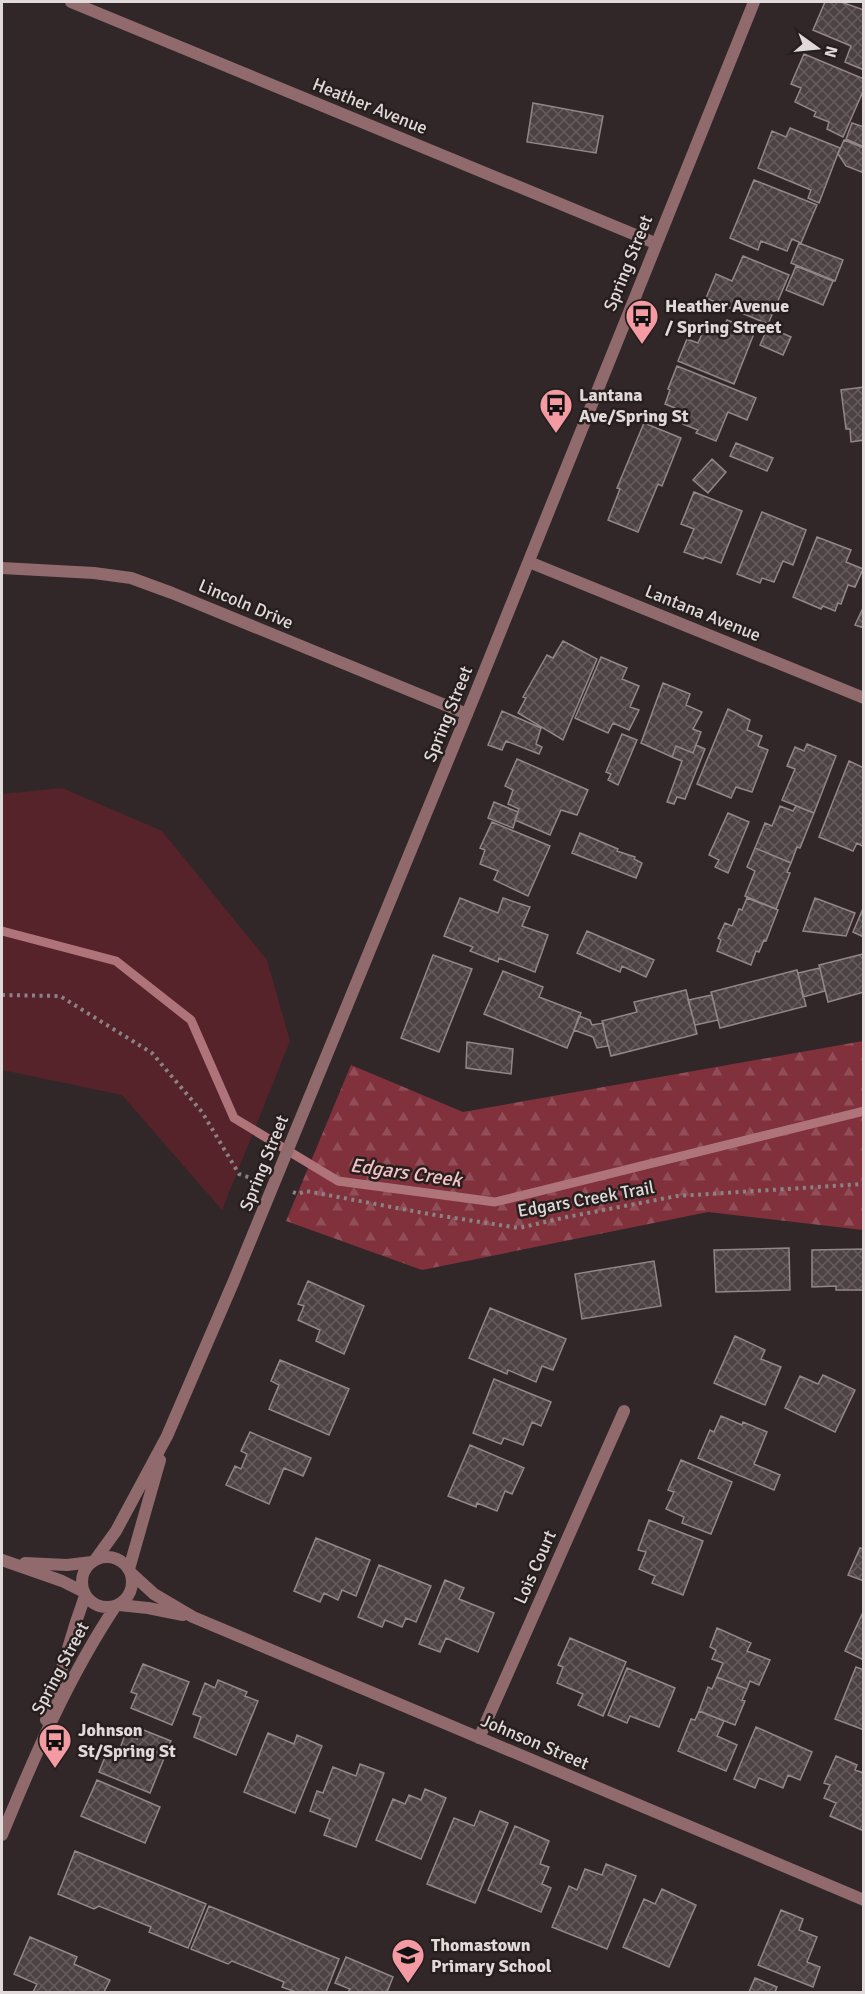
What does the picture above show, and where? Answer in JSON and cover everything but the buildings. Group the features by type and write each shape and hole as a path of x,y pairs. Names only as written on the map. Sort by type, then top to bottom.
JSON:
{"street":[{"name":"Heather Avenue","path":"71,2 655,243"},
{"name":"Spring Street","path":"93,1561 116,1531 167,1436 274,1186 529,562 655,243 754,2"},
{"name":"Lantana Avenue","path":"529,562 864,698"},
{"name":"Lincoln Drive","path":"2,568 94,573 131,578 467,714"},
{"name":"Lois Court","path":"479,1738 624,1411"},
{"name":"Spring Street","path":"130,1571 167,1436"},
{"path":"110,1557 117,1559 130,1571 133,1580 130,1594 117,1606 98,1606 85,1594 63,1581 7,1561 67,1565 110,1557"},
{"path":"85,1594 82,1584 83,1576 93,1561"},
{"name":"Johnson Street","path":"130,1571 154,1594 193,1617 864,1900"},
{"name":"Spring Street","path":"38,1747 85,1594"},
{"name":"Spring Street","path":"2,1835 38,1747 101,1628 117,1606"},
{"name":"Johnson Street","path":"117,1606 148,1608 193,1617"}],"path":[{"name":"Edgars Creek Trail","path":"2,995 60,996 152,1053 202,1112 239,1174 298,1194 306,1191 519,1228 677,1196 864,1184"}],"green space":[{"path":"863,1041 863,1230 708,1212 422,1270 286,1221 351,1065 463,1112"}],"shaded area":[{"path":"62,788 162,831 267,960 290,1041 222,1210 122,1095 2,1070 2,794"}],"waterway":[{"name":"Edgars Creek","path":"2,931 116,961 191,1020 234,1118 338,1181 495,1202 864,1111"}],"place":[{"name":"Heather Avenue / Spring Street","path":"642,345"},
{"name":"Lantana Ave/Spring St","path":"556,434"},
{"name":"Johnson St/Spring St","path":"55,1769"},
{"name":"Thomastown Primary School","path":"408,1984"}]}
